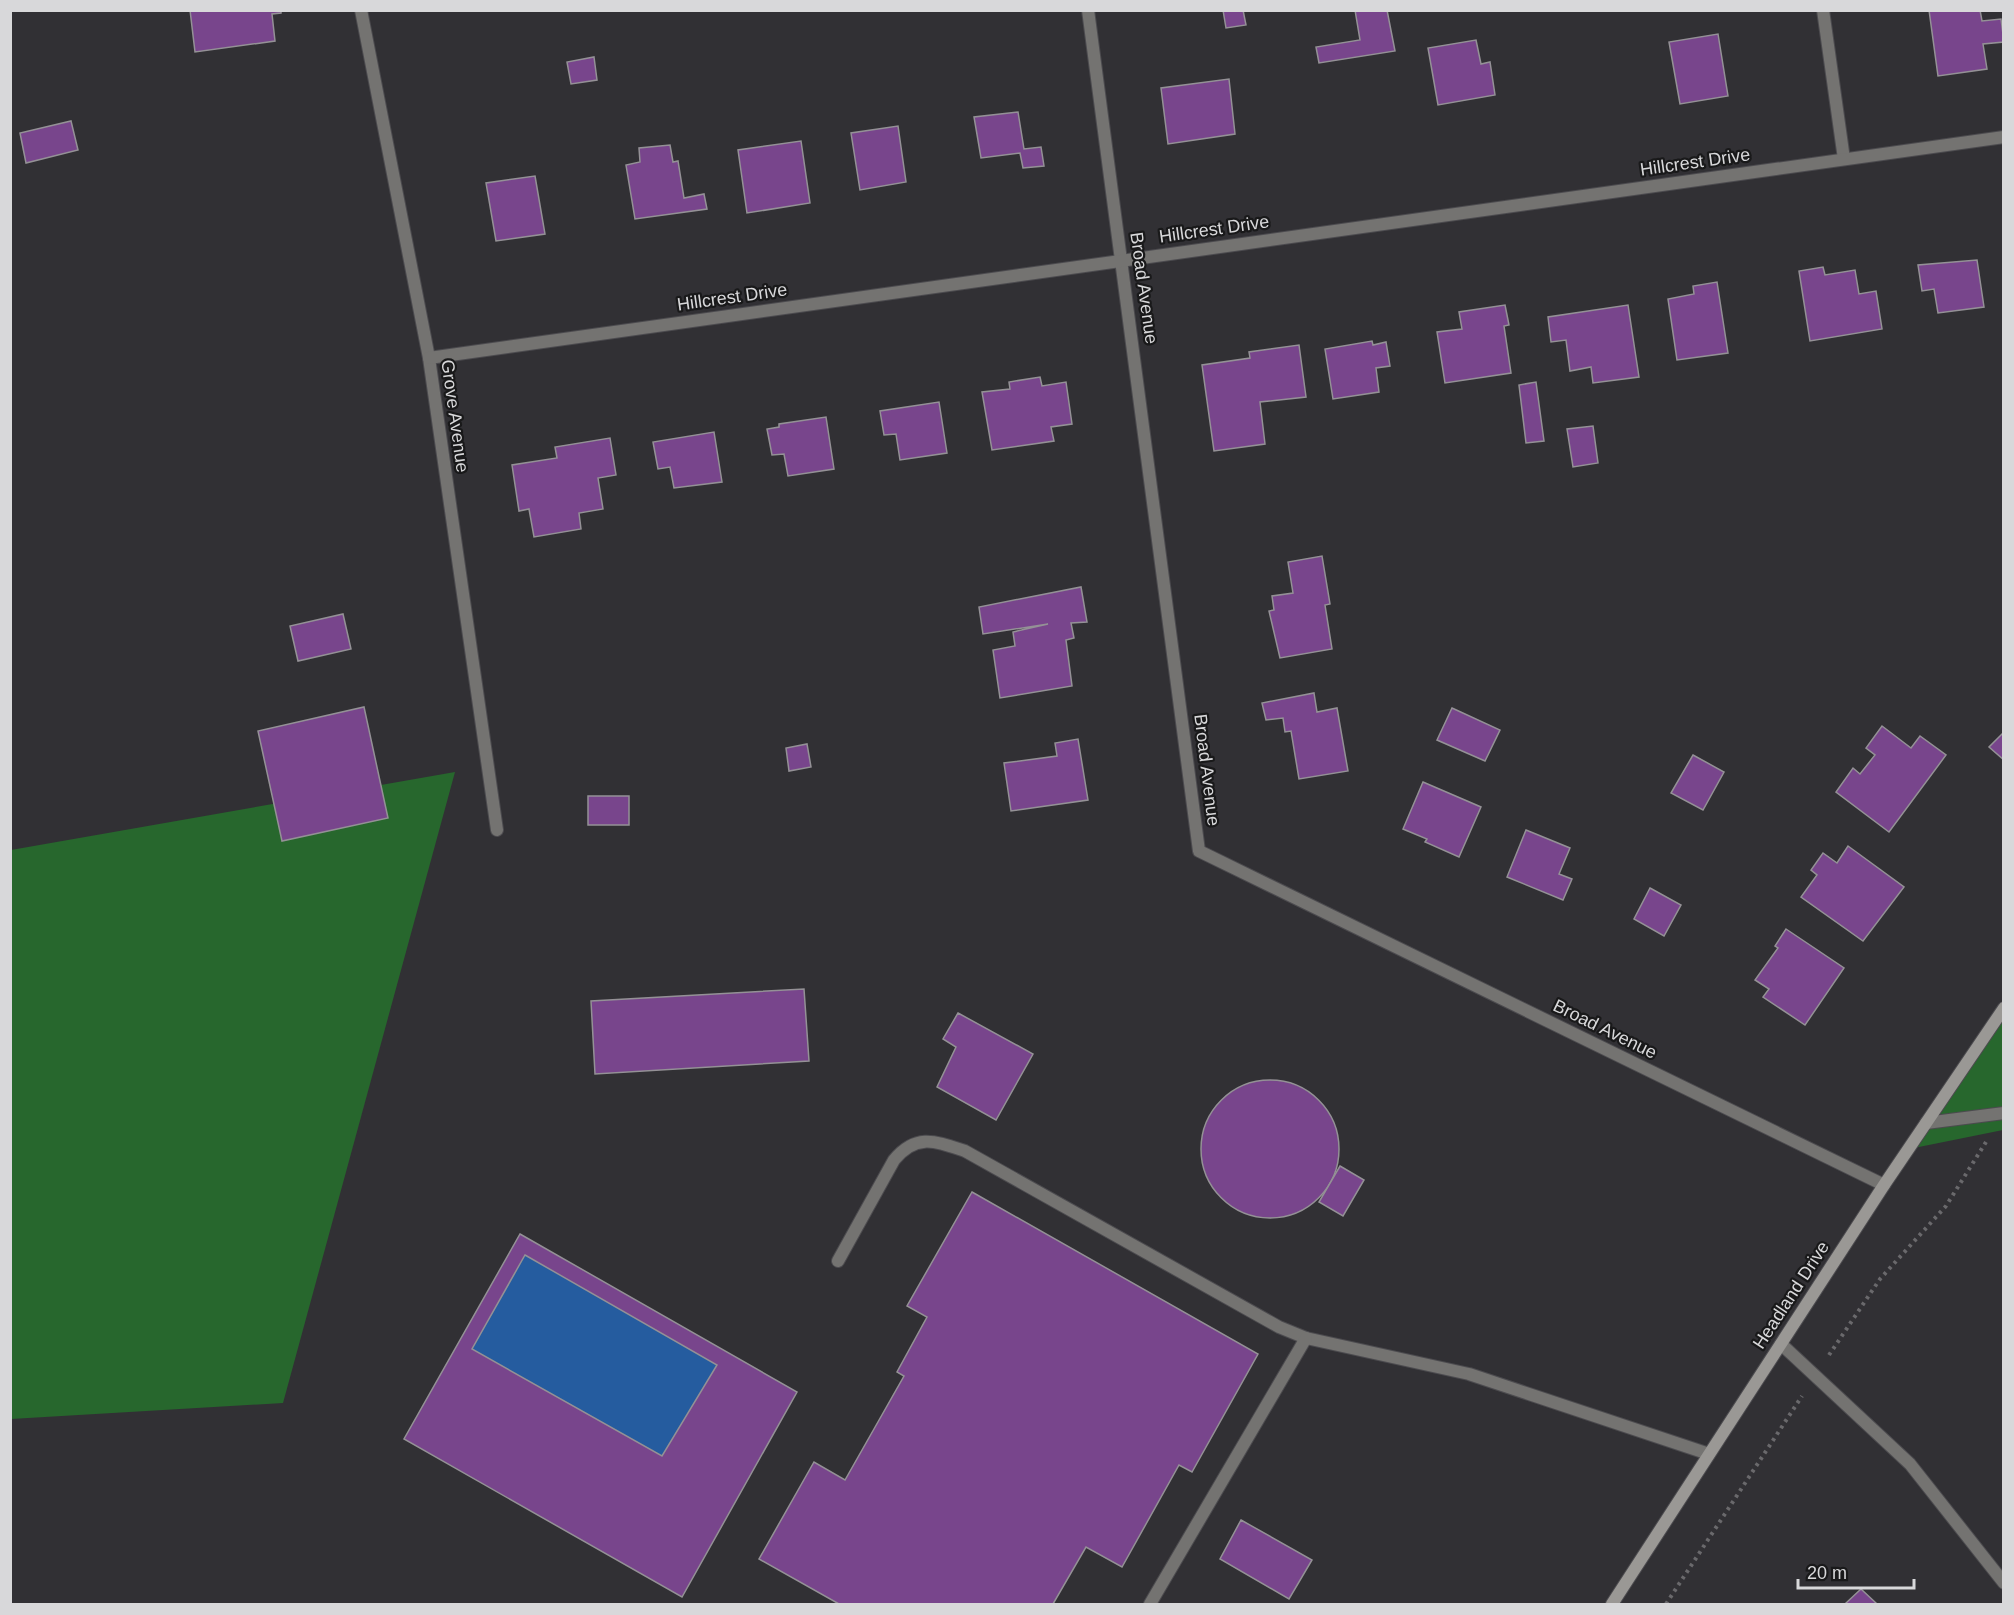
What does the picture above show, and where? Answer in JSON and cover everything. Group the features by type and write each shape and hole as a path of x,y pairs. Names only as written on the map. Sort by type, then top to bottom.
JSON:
{"main road":[{"name":"Headland Drive","path":"1612,1605 1884,1185 2004,1008"}],"street":[{"name":"Grove Avenue","path":"361,10 429,358 497,830"},
{"name":"Broad Avenue","path":"1088,10 1123,260 1199,851 1884,1185"},
{"path":"1823,10 1844,159"},
{"name":"Hillcrest Drive","path":"429,358 2004,136"},
{"path":"1926,1123 2004,1113"},
{"path":"838,1261 894,1160 906,1146 922,1142 943,1144 965,1151 1279,1327 1306,1338 1469,1374 1709,1454"},
{"path":"1150,1605 1306,1338"},
{"path":"1781,1344 1910,1464 2004,1583"}],"green space":[{"path":"455,772 283,1403 11,1419 11,850"},
{"path":"2003,1016 2003,1130 1909,1149"}],"water":[{"path":"525,1255 717,1365 662,1456 472,1349"}],"building":[{"path":"190,10 281,10 281,13 272,14 275,41 195,52"},
{"path":"1223,10 1243,10 1246,25 1226,28"},
{"path":"1355,10 1387,10 1395,51 1319,63 1316,47 1360,40"},
{"path":"1929,10 1980,10 1982,21 2001,19 2004,42 1983,44 1987,69 1938,76"},
{"path":"1718,34 1728,96 1680,104 1669,42"},
{"path":"1476,40 1481,64 1490,62 1495,95 1438,105 1428,48"},
{"path":"594,57 597,80 571,84 567,62"},
{"path":"1229,79 1235,134 1168,144 1161,88"},
{"path":"1018,112 1024,149 1041,147 1044,166 1023,168 1020,153 981,158 974,117"},
{"path":"71,121 78,150 26,163 20,133"},
{"path":"898,126 906,182 860,190 851,133"},
{"path":"801,141 810,203 747,213 738,150"},
{"path":"670,145 673,162 678,161 684,198 704,194 707,209 635,219 626,165 640,162 639,148"},
{"path":"535,176 545,234 496,241 486,183"},
{"path":"1977,260 1984,307 1938,313 1934,289 1922,291 1918,265"},
{"path":"1823,267 1825,275 1855,270 1859,294 1876,291 1882,329 1810,341 1799,271"},
{"path":"1717,282 1728,353 1677,360 1668,299 1694,294 1693,286"},
{"path":"1505,305 1509,325 1504,326 1511,373 1445,383 1437,332 1462,329 1459,312"},
{"path":"1628,305 1639,377 1593,383 1591,367 1570,371 1566,340 1551,342 1548,317"},
{"path":"1372,341 1373,345 1386,342 1390,366 1376,368 1379,392 1333,399 1325,349"},
{"path":"1299,345 1306,397 1260,402 1265,444 1214,451 1202,365 1250,358 1249,352"},
{"path":"1040,377 1042,386 1066,382 1072,424 1051,427 1054,441 992,450 982,392 1010,389 1009,382"},
{"path":"1536,382 1544,441 1526,443 1519,385"},
{"path":"939,402 947,453 900,460 896,434 884,435 880,411"},
{"path":"826,417 834,469 788,476 784,454 772,455 767,429 779,427 779,424"},
{"path":"1593,426 1598,463 1573,467 1567,429"},
{"path":"714,432 722,482 674,488 670,467 658,469 653,442"},
{"path":"610,438 616,475 598,478 603,509 579,513 581,529 534,537 529,509 519,511 512,465 557,458 555,447"},
{"path":"1322,556 1330,604 1325,605 1332,649 1280,658 1269,611 1274,610 1272,596 1293,593 1288,562"},
{"path":"1081,587 1087,622 1071,623 1074,638 1066,640 1072,686 1000,698 993,650 1015,646 1013,632 1048,624 983,634 979,607"},
{"path":"343,614 351,649 298,661 290,626"},
{"path":"1314,693 1317,712 1337,708 1348,771 1299,779 1291,731 1285,732 1283,718 1266,720 1262,703"},
{"path":"364,707 388,818 282,841 258,731"},
{"path":"1452,708 1500,730 1485,761 1437,740"},
{"path":"1882,726 1911,748 1920,736 1946,755 1889,832 1836,792 1853,768 1860,774 1875,755 1866,748"},
{"path":"2004,732 2004,760 1989,747"},
{"path":"1078,739 1088,800 1011,811 1004,763 1057,756 1055,743"},
{"path":"807,744 811,767 789,771 786,748"},
{"path":"1693,755 1724,772 1703,810 1671,793"},
{"path":"1423,782 1481,807 1459,857 1403,829"},
{"path":"588,796 629,796 629,825 588,825"},
{"path":"1526,830 1570,848 1559,874 1572,879 1563,900 1507,877"},
{"path":"1848,846 1904,887 1863,941 1801,897 1817,875 1811,870 1823,853 1837,863"},
{"path":"1650,888 1681,905 1664,936 1634,919"},
{"path":"1786,929 1844,968 1805,1025 1763,997 1769,989 1755,980 1778,948 1775,946"},
{"path":"804,989 809,1061 595,1074 591,1001"},
{"path":"958,1013 1033,1054 996,1120 937,1087 956,1047 943,1039"},
{"path":"1270,1080 1296,1085 1319,1100 1334,1123 1339,1149 1334,1175 1319,1198 1296,1213 1270,1218 1244,1213 1221,1198 1206,1175 1201,1149 1206,1123 1221,1100 1244,1085"},
{"path":"1340,1166 1364,1180 1343,1216 1319,1202"},
{"path":"972,1192 1258,1354 1192,1472 1179,1465 1122,1567 1086,1547 1053,1604 839,1604 759,1559 814,1462 845,1480 904,1376 897,1372 927,1317 907,1306"},
{"path":"520,1234 797,1392 682,1597 404,1439","holes":["525,1255 717,1365 662,1456 472,1349"]},
{"path":"1241,1520 1312,1560 1289,1599 1220,1559"},
{"path":"1861,1589 1877,1604 1845,1604"}]}
